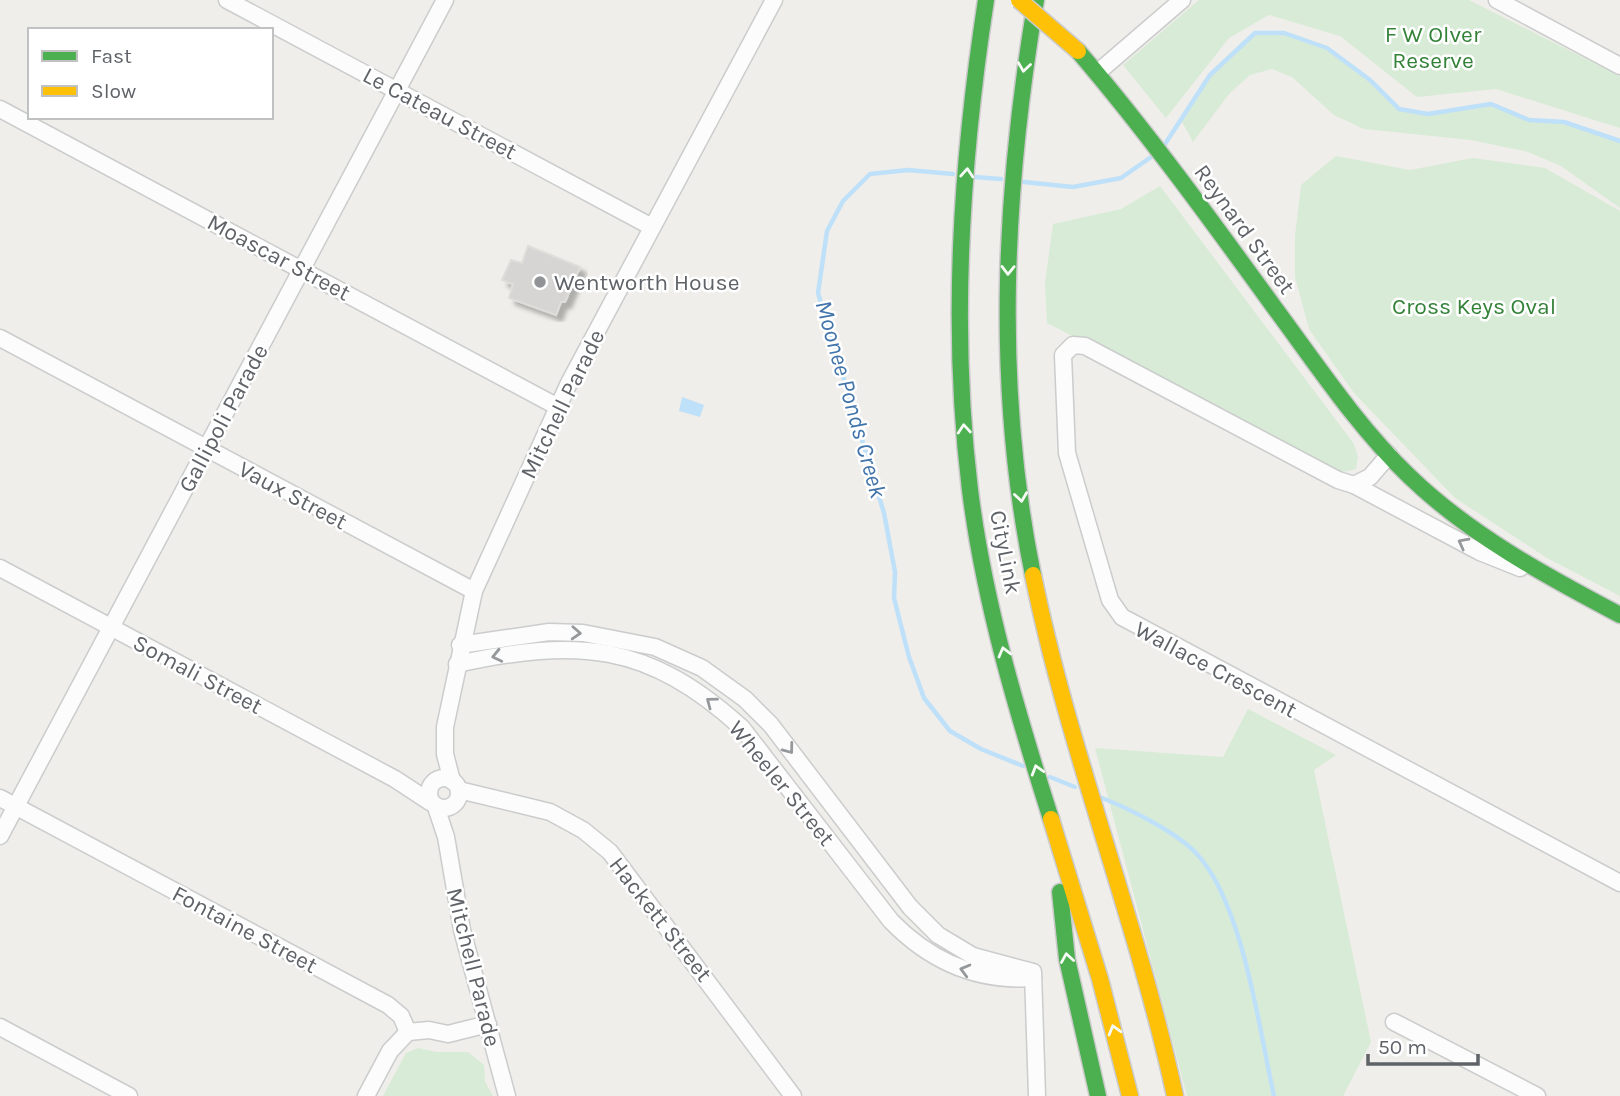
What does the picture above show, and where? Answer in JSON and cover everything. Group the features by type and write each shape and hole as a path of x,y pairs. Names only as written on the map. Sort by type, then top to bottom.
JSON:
{"main road":[{"name":"CityLink","path":"986,0 976,57 959,303 960,382 968,474 999,633 1021,718 1054,822 1130,1096"},
{"name":"Reynard Street","path":"1019,0 1077,51 1128,110 1335,390 1389,455 1427,493 1481,534 1571,589 1620,615"},
{"name":"CityLink","path":"1036,0 1009,202 1007,302 1016,465 1042,613 1074,736 1162,1036 1175,1096"},
{"path":"1054,822 1067,959 1098,1096"}],"street":[{"name":"Le Cateau Street","path":"227,0 652,227"},
{"name":"Gallipoli Parade","path":"0,836 445,0"},
{"name":"Mitchell Parade","path":"507,1096 455,898 446,837 448,798 445,727 460,645 474,591 558,407 774,0"},
{"path":"1097,73 1182,0"},
{"path":"1497,0 1620,66"},
{"name":"Moascar Street","path":"0,109 558,407"},
{"name":"Vaux Street","path":"0,338 474,591"},
{"name":"Wallace Crescent","path":"1571,589 1480,552 1086,346 1073,345 1063,355 1069,460 1110,600 1122,617 1620,883"},
{"path":"1354,485 1370,477 1389,455"},
{"name":"Somali Street","path":"0,568 395,779 448,798"},
{"name":"Wheeler Street","path":"460,645 549,632 583,633 655,647 702,668 745,699 771,725 910,907 930,928 973,956 1033,975"},
{"name":"Wheeler Street","path":"457,664 505,653 560,649 631,659 674,677 719,708 742,728 891,921 911,941 959,969 998,976 1033,975"},
{"name":"Mitchell Parade","path":"445,754 428,793 448,798"},
{"name":"Somali Street","path":"395,779 433,783"},
{"name":"Fontaine Street","path":"0,798 388,1005 401,1016 408,1032"},
{"name":"Hackett Street","path":"448,798 510,800 550,812 583,830 610,852 786,1094"},
{"path":"1033,975 1037,1096"},
{"path":"1394,1022 1537,1096"},
{"path":"366,1096 395,1043 408,1032 429,1030 448,1034 488,1024"},
{"path":"0,1027 129,1096"}],"green space":[{"name":"F W Olver Reserve","path":"1199,0 1469,0 1620,76 1620,128 1496,89 1417,97 1340,36 1269,15 1229,38 1166,118 1123,65"},
{"path":"1255,33 1284,33 1327,48 1370,80 1399,109 1428,114 1491,104 1529,120 1564,122 1620,141 1620,208 1561,166 1528,152 1471,140 1364,129 1334,115 1292,77 1272,69 1250,75 1229,94 1193,142 1181,120 1210,75"},
{"name":"Cross Keys Oval","path":"1336,156 1410,170 1473,158 1545,168 1620,211 1620,596 1547,558 1455,498 1354,393 1309,329 1295,277 1295,236 1301,185"},
{"path":"1160,186 1354,444 1358,457 1356,469 1339,473 1047,323 1045,283 1053,224 1121,209"},
{"path":"1248,709 1336,755 1314,770 1371,1042 1343,1096 1187,1096 1095,748 1223,757"},
{"path":"418,1048 437,1052 468,1052 484,1065 485,1082 493,1096 383,1096 406,1053"}],"water":[{"path":"682,397 704,405 700,417 679,411"}],"building":[{"name":"Wentworth House","path":"528,246 580,267 565,302 561,302 556,315 509,298 513,284 502,280 511,260 522,263"}],"waterway":[{"name":"Moonee Ponds Creek","path":"1165,144 1210,75 1255,33 1284,33 1327,48 1370,80 1399,109 1428,114 1491,104 1529,120 1564,122 1620,141"},
{"name":"Moonee Ponds Creek","path":"1024,182 1073,187 1121,178 1154,155"},
{"name":"Moonee Ponds Creek","path":"953,174 908,170 870,174 843,201 827,231 818,293 884,513 895,572 894,598 909,657 924,698 950,731 981,749 1023,766"},
{"name":"Moonee Ponds Creek","path":"975,177 1001,179"},
{"name":"Moonee Ponds Creek","path":"1050,777 1075,787"},
{"name":"Moonee Ponds Creek","path":"1102,798 1138,814 1176,836 1195,852 1212,874 1225,901 1247,967 1274,1096"}],"traffic: fast":[{"path":"986,0 970,122 961,245 964,429 976,532 993,615 1014,697 1051,819"},
{"path":"1033,575 1013,432 1008,360 1008,288 1017,143 1036,0"},
{"path":"1078,51 1179,177 1338,394 1390,457 1433,497 1483,536 1620,615"},
{"path":"1060,892 1067,959 1098,1096"}],"traffic: slow":[{"path":"1019,0 1078,51"},
{"path":"1033,575 1065,706 1142,965 1175,1096"},
{"path":"1051,819 1100,979 1130,1096"}],"place":[{"name":"Wentworth House","path":"540,282"}]}
